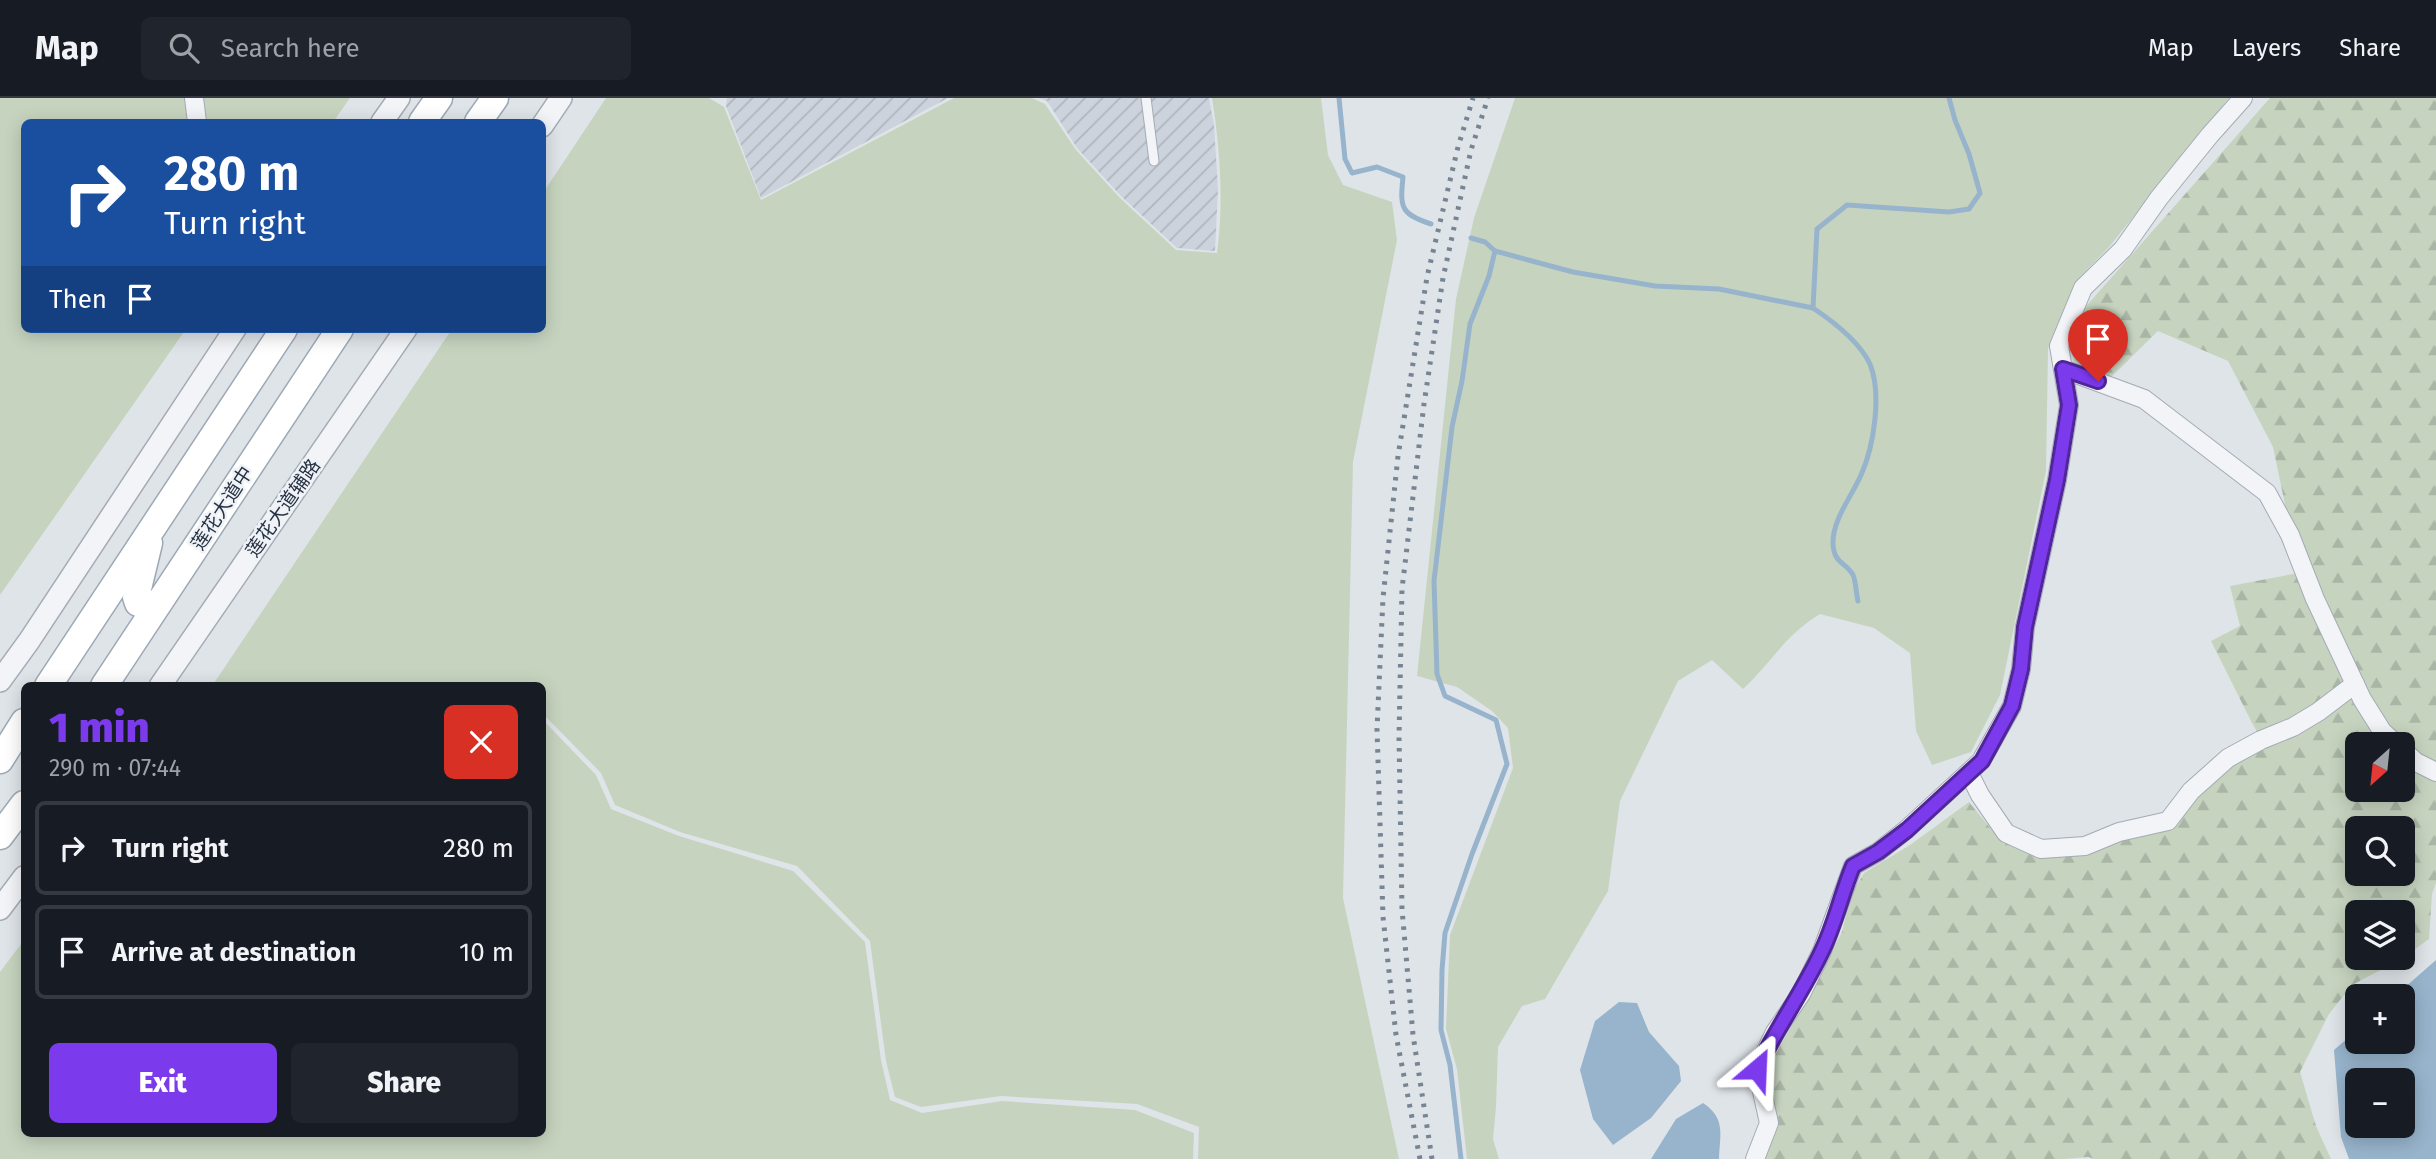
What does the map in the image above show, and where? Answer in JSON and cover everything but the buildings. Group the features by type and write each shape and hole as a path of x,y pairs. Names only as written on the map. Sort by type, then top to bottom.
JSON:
{"main road":[{"path":"424,119 439,98"},
{"path":"480,119 495,98"},
{"path":"51,682 281,333"},
{"name":"莲花大道中","path":"107,682 337,333"},
{"path":"155,521 136,597 138,603 147,606 159,603"},
{"path":"0,760 21,727"},
{"path":"0,836 21,808"}],"street":[{"path":"194,98 197,119"},
{"path":"384,119 399,98"},
{"path":"546,120 561,98"},
{"path":"1755,1159 1769,1123 1757,1069 1775,1032 1801,994 1822,951 1853,866 1878,852 1907,830 1982,761 2012,706 2021,669 2025,627 2057,480 2069,405 2059,346 2084,288 2123,249 2185,166 2243,98"},
{"path":"0,681 232,333"},
{"name":"莲花大道辅路","path":"163,682 403,333"},
{"path":"2063,369 2144,399 2267,493 2290,535 2315,599 2355,684 2384,732"},
{"path":"1969,773 1980,795 2006,833 2041,849 2085,846 2119,832 2168,821 2191,792 2228,758 2293,727 2355,684"},
{"path":"2415,761 2436,772"},
{"path":"0,909 21,881"}],"lane":[{"path":"1146,98 1154,161"}],"shaded area":[{"path":"727,98 948,98 761,198 726,106"},
{"path":"1039,98 1209,98 1214,125 1218,189 1215,251 1177,248 1121,196 1077,148 1047,101"}],"green space":[{"path":"0,98 350,98 335,119 21,119 21,333 183,333 0,595"},
{"path":"606,98 709,98 724,107 761,200 954,98 1032,98 1045,104 1076,150 1120,198 1176,250 1217,253 1220,176 1212,98 1321,98 1328,155 1343,185 1392,202 1397,240 1353,462 1343,898 1399,1159 1198,1159 1199,1127 1137,1104 1001,1096 921,1107 895,1097 886,1061 870,941 797,866 680,832 615,805 601,773 546,717 546,682 215,682 449,333 546,333 546,188"},
{"path":"1515,98 2229,98 2109,247 2078,279 2048,349 2046,471 2000,695 1971,752 1932,765 1916,731 1910,653 1874,628 1820,614 1797,631 1743,689 1712,660 1678,681 1620,801 1608,891 1545,999 1522,1006 1498,1047 1493,1139 1499,1159 1467,1159 1457,1069 1446,1029 1450,935 1513,768 1508,728 1492,711 1457,687 1417,676 1456,299 1474,218"},
{"path":"2270,98 2436,98 2436,764 2421,759 2415,753 2415,732 2395,732 2386,722 2365,686 2288,519 2273,447 2228,361 2158,331 2109,379 2074,361 2081,312"},
{"path":"2298,573 2382,732 2345,732 2345,802 2415,802 2415,765 2436,778 2436,883 2432,894 2429,939 2415,949 2415,900 2345,900 2345,970 2381,970 2354,984 2345,984 2345,994 2329,1014 2300,1072 2316,1126 2331,1159 1764,1159 1776,1123 1768,1068 1842,932 1850,897 1864,873 1910,845 1969,802 2000,840 2042,856 2170,826 2213,779 2264,744 2211,641 2240,626 2230,586"},
{"path":"546,723 596,775 611,809 679,836 793,871 865,942 881,1060 890,1100 922,1113 1002,1101 1135,1110 1194,1133 1193,1159 0,1159 0,972 21,944 21,1137 546,1137"}],"water":[{"path":"2436,960 2436,1159 2349,1159 2341,1137 2334,1050 2345,1040 2345,1054 2415,1054 2415,984 2409,984"},
{"path":"1619,1002 1637,1003 1649,1032 1679,1066 1681,1081 1651,1118 1613,1145 1593,1119 1580,1070 1595,1021"},
{"path":"1703,1103 1715,1115 1720,1128 1719,1159 1651,1159 1676,1119"}],"waterway":[{"path":"1339,98 1345,159 1352,173 1377,167 1403,177 1404,208 1413,217 1431,224"},
{"path":"1858,601 1853,575 1838,559 1833,544 1839,517 1861,475 1870,450 1876,405 1874,376 1870,364 1853,340 1813,308 1817,229 1847,205 1949,212 1969,209 1980,193 1949,98"},
{"path":"1461,1159 1450,1065 1441,1030 1445,933 1507,764 1496,720 1445,696 1437,674 1434,581 1452,427 1470,324 1489,276 1495,251 1485,242 1471,238"},
{"path":"1495,251 1573,272 1655,286 1719,289 1813,308"}],"railway":[{"path":"1420,1159 1396,1035 1383,917 1377,729 1383,598 1398,456 1427,277 1458,147 1473,98"},
{"path":"1432,1159 1413,1035 1402,909 1399,737 1402,589 1424,404 1443,278 1471,150 1488,98"}],"route":[{"path":"1757,1069 1775,1032 1801,994 1822,951 1853,866 1878,852 1907,830 1982,761 2012,706 2021,669 2025,627 2057,480 2069,405 2063,369 2098,381"}]}
